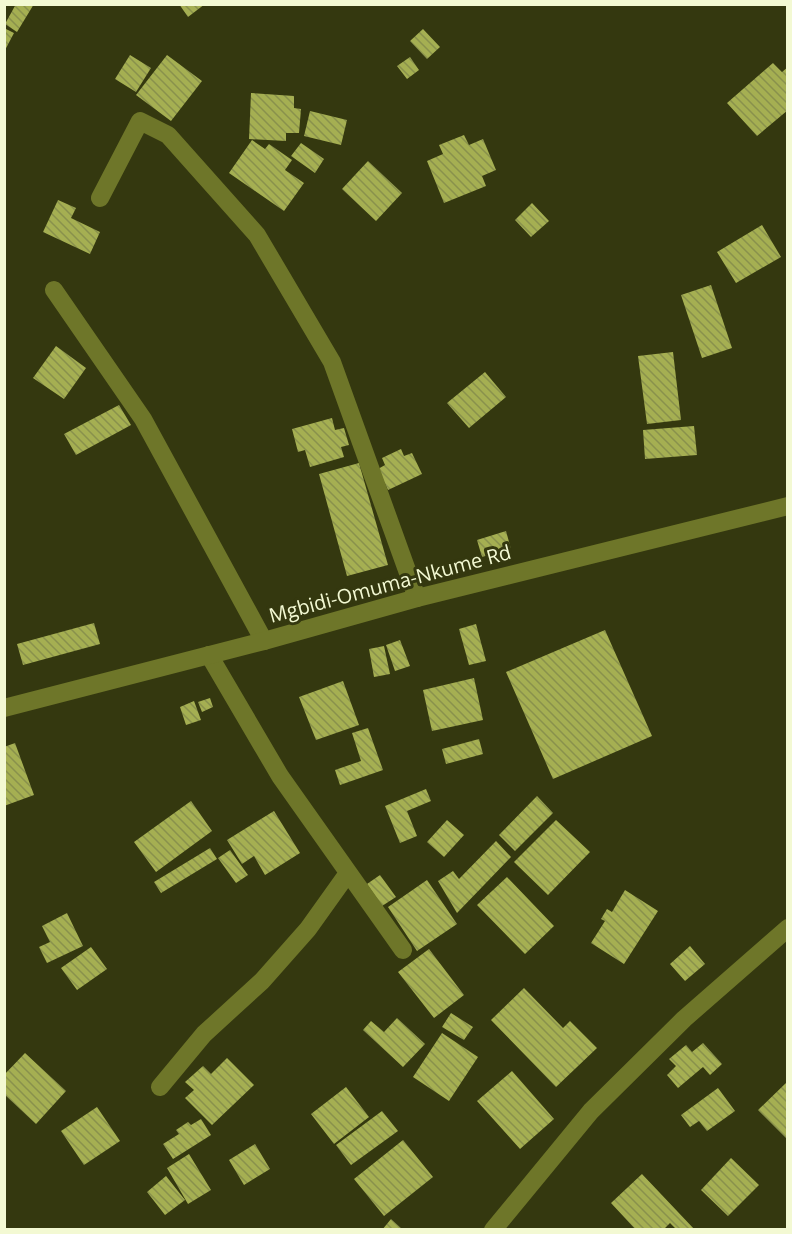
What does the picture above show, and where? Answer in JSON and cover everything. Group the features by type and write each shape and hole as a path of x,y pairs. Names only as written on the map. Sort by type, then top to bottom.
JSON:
{"street":[{"path":"100,198 140,121 168,135 257,235 332,362 378,483 417,598"},
{"path":"54,290 142,419 264,641"},
{"name":"Mgbidi-Omuma-Nkume Rd","path":"4,708 264,641 417,598 788,506"},
{"path":"209,655 280,776 403,950"},
{"path":"160,1087 204,1034 262,981 308,929 348,873"},
{"path":"493,1230 591,1111 684,1019 788,928"}],"building":[{"path":"16,4 34,4 17,32 5,24"},
{"path":"179,4 205,4 188,17"},
{"path":"4,28 14,33 4,52"},
{"path":"423,29 440,47 427,59 410,41"},
{"path":"130,55 151,68 136,92 115,79"},
{"path":"167,55 202,81 171,121 136,95"},
{"path":"410,57 419,70 407,79 397,66"},
{"path":"773,63 782,72 788,67 788,110 757,136 727,103"},
{"path":"251,93 294,96 294,108 301,109 299,133 286,133 286,141 249,139"},
{"path":"310,111 347,120 341,145 304,136"},
{"path":"464,135 469,145 483,139 496,170 482,176 486,186 444,203 427,161 443,154 439,145"},
{"path":"252,140 265,149 269,144 292,160 285,170 304,183 284,211 229,173"},
{"path":"301,143 324,159 315,173 291,156"},
{"path":"368,161 402,193 376,221 342,189"},
{"path":"58,200 76,208 71,218 100,232 90,254 43,232"},
{"path":"532,203 549,221 531,237 515,220"},
{"path":"762,225 781,257 736,283 717,252"},
{"path":"711,285 732,348 702,358 681,295"},
{"path":"56,346 86,368 64,399 33,378"},
{"path":"673,352 681,420 647,424 638,356"},
{"path":"485,372 506,397 469,428 447,403"},
{"path":"119,405 131,425 76,455 64,434"},
{"path":"332,418 335,430 344,428 349,445 341,447 344,457 310,467 305,450 298,452 292,429"},
{"path":"694,426 697,455 645,459 643,430"},
{"path":"401,449 404,456 412,453 422,474 388,490 378,469 385,465 382,458"},
{"path":"359,463 388,565 347,576 319,474"},
{"path":"506,531 511,549 482,557 477,540"},
{"path":"94,623 100,644 23,665 17,644"},
{"path":"476,624 486,661 469,665 459,629"},
{"path":"605,630 652,736 553,779 506,672"},
{"path":"400,640 410,666 395,671 386,645"},
{"path":"384,646 390,674 374,677 369,649"},
{"path":"474,678 483,720 432,731 423,690"},
{"path":"343,681 359,725 316,740 299,697"},
{"path":"210,698 213,707 202,712 198,702"},
{"path":"194,701 201,720 186,725 180,707"},
{"path":"368,728 383,770 340,785 335,770 361,761 352,733"},
{"path":"479,739 483,754 446,764 442,749"},
{"path":"15,743 34,795 4,806 4,747"},
{"path":"426,789 431,801 407,811 417,836 400,843 385,806"},
{"path":"537,796 553,813 515,851 499,835"},
{"path":"191,801 212,831 156,872 134,842"},
{"path":"274,811 300,853 265,875 254,856 242,864 227,840"},
{"path":"447,820 464,835 444,857 427,842"},
{"path":"556,820 590,852 548,895 514,862"},
{"path":"496,841 511,857 457,913 438,881 453,871 459,879"},
{"path":"210,848 217,859 161,893 154,882"},
{"path":"230,850 248,875 236,883 218,858"},
{"path":"380,875 396,897 382,906 367,884"},
{"path":"507,877 554,926 525,954 477,905"},
{"path":"427,880 457,924 417,951 388,907"},
{"path":"625,890 658,911 624,964 591,943 605,921 601,919 607,909 612,912"},
{"path":"67,913 83,946 47,963 39,947 50,942 42,926"},
{"path":"690,946 705,964 685,981 670,964"},
{"path":"91,947 107,969 77,990 61,968"},
{"path":"429,949 464,995 434,1018 398,972"},
{"path":"524,988 563,1028 570,1021 597,1048 556,1087 491,1020"},
{"path":"451,1013 473,1027 464,1040 442,1027"},
{"path":"397,1018 425,1044 403,1067 363,1030 371,1021 384,1032"},
{"path":"442,1033 478,1057 449,1101 413,1077"},
{"path":"703,1043 722,1064 710,1075 703,1067 678,1088 667,1075 676,1066 669,1059 686,1045 692,1052"},
{"path":"25,1053 66,1091 36,1124 4,1094 4,1075"},
{"path":"227,1058 254,1085 212,1125 185,1098 194,1090 185,1082 203,1066 211,1074"},
{"path":"512,1071 554,1119 520,1149 477,1101"},
{"path":"788,1081 788,1140 758,1110"},
{"path":"346,1087 369,1117 334,1144 311,1114"},
{"path":"718,1088 735,1111 707,1131 699,1121 690,1127 681,1115"},
{"path":"97,1107 120,1141 84,1165 61,1131"},
{"path":"382,1111 398,1131 351,1165 336,1145"},
{"path":"201,1119 211,1135 173,1159 163,1144 179,1134 176,1130 188,1122 191,1125"},
{"path":"403,1140 433,1177 384,1216 354,1179"},
{"path":"255,1144 270,1169 244,1185 229,1160"},
{"path":"189,1154 211,1190 188,1204 167,1168"},
{"path":"731,1158 759,1185 728,1216 701,1190"},
{"path":"642,1174 695,1230 677,1230 670,1223 663,1230 636,1230 611,1203"},
{"path":"166,1176 185,1200 165,1215 147,1192"},
{"path":"391,1219 403,1230 382,1230"}]}
